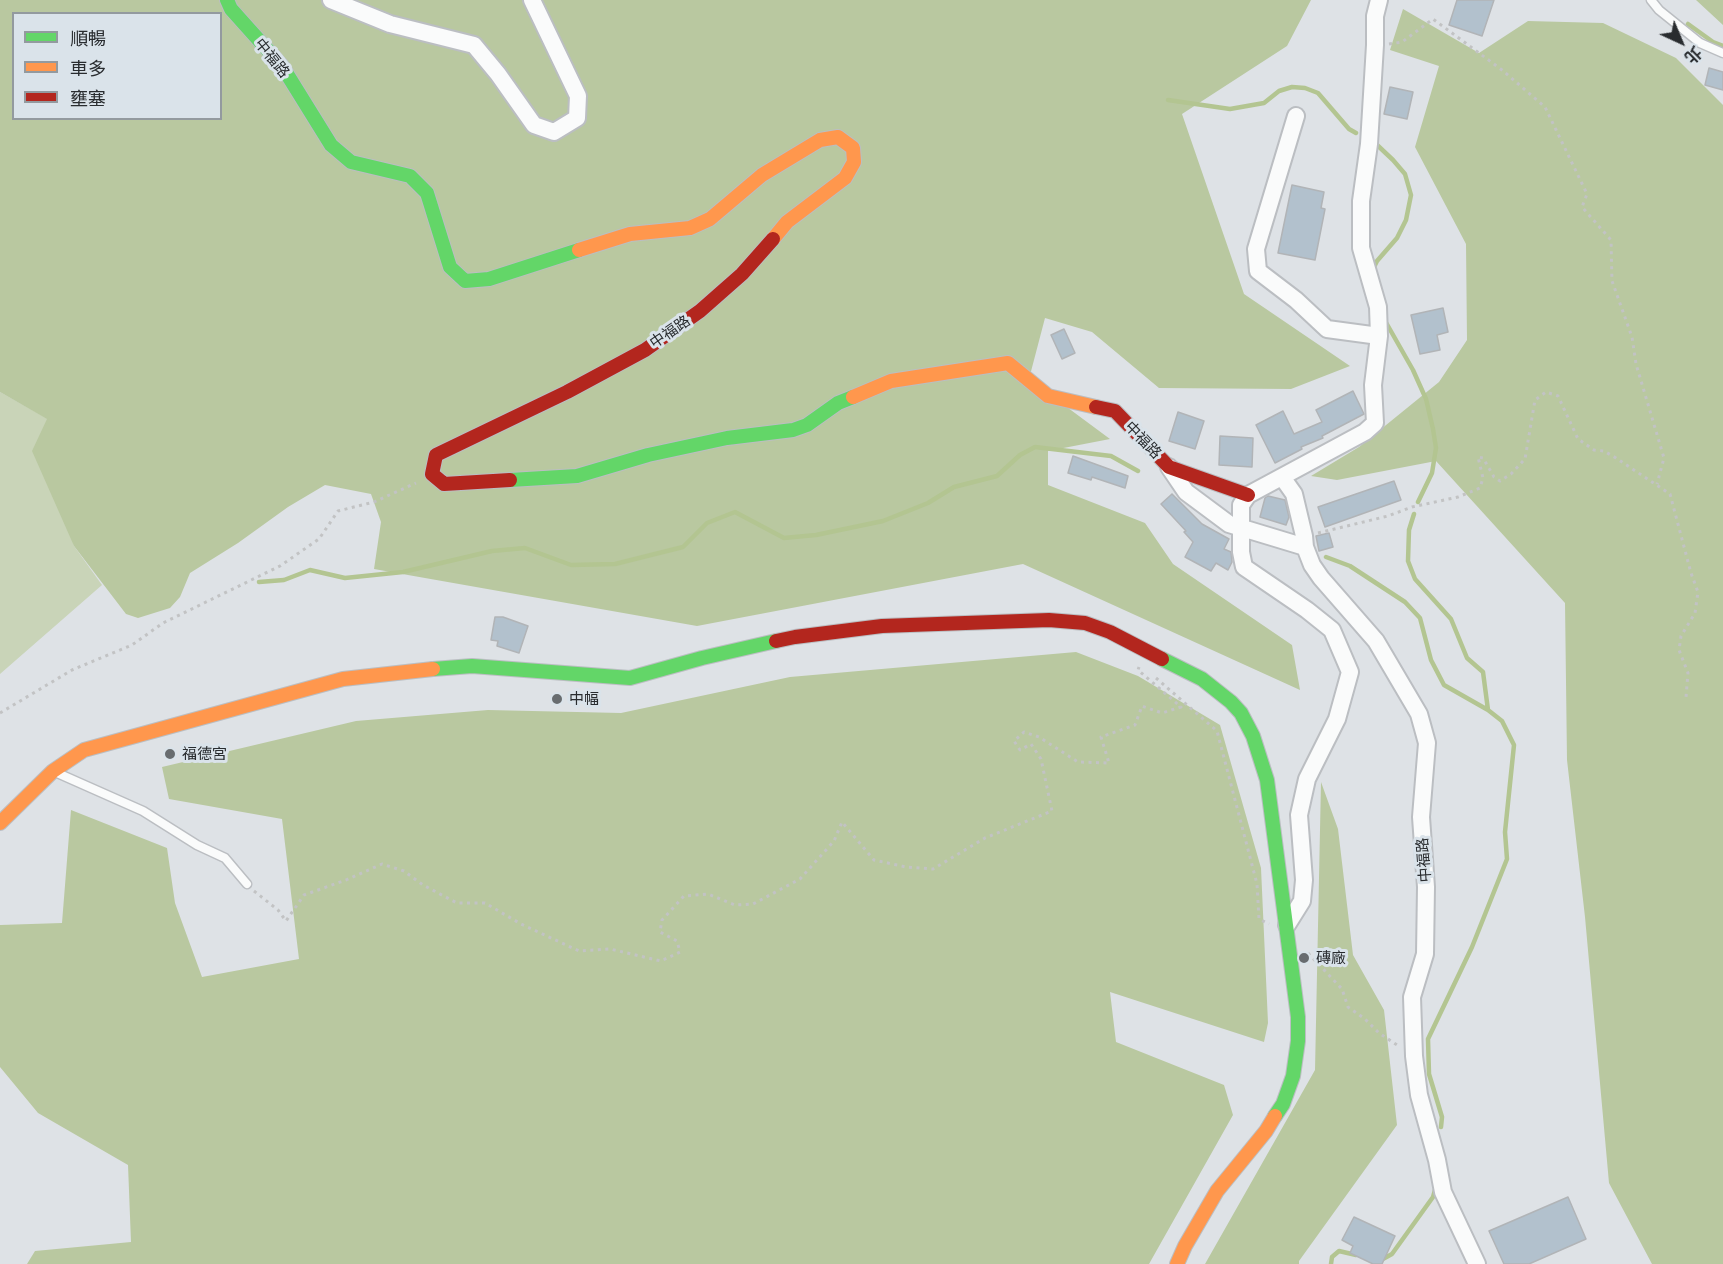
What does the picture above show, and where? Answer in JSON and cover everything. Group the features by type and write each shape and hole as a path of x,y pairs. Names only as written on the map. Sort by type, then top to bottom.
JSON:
{"street":[{"name":"中福路","path":"227,0 231,9 282,66 331,145 351,162 411,176 427,194 450,267 465,280 489,279 630,234 690,228 710,219 762,175 820,140 838,137 853,148 854,162 845,178 787,222 742,274 700,311 645,350 567,392 436,455 432,474 444,484 577,476 648,455 727,438 793,430 807,425 838,403 891,381 1008,363 1048,396 1115,411 1169,467 1186,492 1229,524 1305,542 1312,565 1321,578 1376,640 1419,714 1427,743 1421,817 1426,887 1425,954 1412,997 1414,1056 1419,1095 1437,1160 1443,1192 1477,1264"},
{"path":"331,0 390,24 474,45 534,124 554,132 577,118 578,96 532,0"},
{"path":"1287,930 1302,902 1304,880 1299,814 1307,779 1337,719 1350,672 1332,630 1244,567 1241,552 1241,505 1248,495 1365,432 1375,423 1373,385 1379,336 1378,307 1361,248 1360,201 1369,144 1376,16 1379,0"},
{"path":"1296,116 1256,249 1258,272 1296,300 1327,329 1379,336"},
{"name":"中福路","path":"1169,467 1248,495"},
{"path":"1282,477 1294,494 1305,542"},
{"path":"0,823 53,771 84,750 343,680 415,670 472,666 630,678 702,658 795,637 882,626 1049,620 1085,623 1120,637 1202,679 1231,702 1241,713 1254,736 1267,780 1298,1017 1298,1041 1293,1077 1283,1104 1266,1131 1217,1191 1177,1264"}],"lane":[{"path":"1651,0 1659,10 1700,43 1723,53"},
{"path":"53,771 143,811 197,845 225,858 247,884"}],"path":[{"path":"1376,45 1402,42 1432,19 1502,70 1545,107 1587,194 1582,207 1611,240 1612,281 1632,337 1636,364 1664,458 1657,484"},
{"path":"1305,542 1412,507 1458,497 1480,488 1483,478 1478,457 1484,458 1494,477 1500,481 1511,474 1525,459 1535,400 1546,392 1558,396 1578,439 1594,450 1604,452 1670,494 1698,592 1695,613 1681,636 1679,650 1688,672 1686,697"},
{"path":"0,713 72,670 132,645 163,623 280,566 319,539 338,511 374,501 432,474"},
{"path":"247,884 258,895 279,909 286,921 304,896 382,864 404,871 423,885 458,903 485,903 521,924 579,951 610,949 661,961 680,952 677,941 660,932 662,920 684,896 708,894 735,905 753,904 800,879 834,841 842,822 874,860 906,867 933,868 986,837 1052,811 1041,759 1031,744 1020,750 1014,741 1024,732 1039,737 1078,762 1109,763 1101,737 1135,725 1142,706 1162,713 1181,707 1138,670 1141,664"},
{"path":"1149,671 1217,730 1257,884 1259,919 1287,930 1342,989 1348,1007 1365,1018 1379,1033 1414,1056"}],"green space":[{"path":"0,0 1311,0 1287,46 1182,114 1244,294 1350,366 1291,389 1159,388 1092,332 1045,318 1029,379 1110,439 1048,451 1048,485 1145,523 1173,564 1292,645 1300,690 1023,564 697,626 374,569 381,522 371,494 325,485 190,573 180,597 170,608 138,618 126,614 74,546 32,451 47,419 0,392"},
{"path":"1696,0 1723,0 1723,25"},
{"path":"1403,9 1479,53 1528,21 1603,23 1676,58 1723,105 1723,1264 1652,1264 1609,1183 1585,917 1567,760 1565,603 1436,461 1337,480 1311,476 1359,447 1439,382 1467,340 1466,244 1415,147 1439,66 1390,50"},
{"path":"0,392 48,419 74,546 102,585 0,674"},
{"path":"1076,652 1138,676 1220,725 1261,868 1268,1023 1264,1042 1110,992 1116,1042 1224,1085 1233,1115 1149,1264 27,1264 35,1251 131,1242 128,1165 38,1113 0,1067 0,925 62,923 71,810 167,848 175,903 202,977 299,959 282,819 169,799 162,767 356,721 488,710 621,713 790,677"},
{"path":"1321,782 1338,829 1353,955 1384,1010 1397,1125 1299,1264 1205,1264 1315,1070"}],"building":[{"path":"1457,0 1494,0 1482,36 1449,25"},
{"path":"1709,68 1723,72 1723,90 1705,85"},
{"path":"1390,87 1413,92 1407,119 1384,114"},
{"path":"1292,185 1324,192 1321,208 1325,209 1315,260 1278,253"},
{"path":"1443,308 1448,332 1437,335 1440,350 1420,354 1411,315"},
{"path":"1064,329 1075,353 1062,359 1051,335"},
{"path":"1353,391 1364,414 1275,463 1256,425 1283,411 1294,434 1322,422 1316,410"},
{"path":"1178,412 1204,421 1195,449 1169,441"},
{"path":"1220,436 1253,438 1252,467 1219,465"},
{"path":"1073,456 1128,476 1125,488 1092,477 1091,480 1068,473"},
{"path":"1394,481 1401,500 1325,527 1318,507"},
{"path":"1172,494 1202,524 1229,539 1224,549 1231,552 1232,562 1228,570 1216,563 1211,571 1185,557 1193,542 1161,504"},
{"path":"1268,496 1285,500 1289,517 1286,525 1260,517 1265,498"},
{"path":"1329,533 1333,547 1319,551 1316,536"},
{"path":"495,617 503,617 528,626 519,653 497,646 498,641 491,640"},
{"path":"1568,1197 1586,1239 1529,1264 1504,1264 1489,1231"},
{"path":"1354,1217 1395,1236 1382,1264 1373,1264 1350,1253 1353,1246 1342,1240"}],"waterway":[{"path":"1688,24 1713,42 1723,46"},
{"path":"1168,100 1230,109 1264,103 1279,91 1292,87 1305,88 1318,93 1349,129 1356,133"},
{"path":"1373,269 1397,238 1406,220 1411,195 1405,174 1375,143"},
{"path":"1384,319 1413,370 1426,399 1433,429 1436,448 1432,473 1418,502"},
{"path":"259,582 284,580 310,570 345,578 403,572 492,551 525,548 571,565 615,564 683,547 707,523 735,512 784,538 816,535 883,521 928,503 954,487 997,476 1020,455 1035,447 1111,456 1138,471"},
{"path":"1414,514 1409,530 1408,561 1415,579 1451,619 1467,658 1483,672 1488,710"},
{"path":"1326,557 1350,566 1405,602 1420,618 1431,660 1444,685 1488,710 1502,721 1514,745 1505,832 1507,859 1472,947 1428,1039 1429,1074 1442,1117 1441,1127"},
{"path":"1381,1260 1392,1254 1433,1197 1436,1186"},
{"path":"1331,1264 1332,1257 1339,1251 1356,1255"}],"traffic: fast":[{"path":"227,0 231,9 282,66 331,145 351,162 410,176 427,193 450,267 465,281 489,279 579,250"},
{"path":"510,480 577,476 648,455 727,438 793,430 807,425 838,403 853,397"},
{"path":"433,669 472,666 630,678 776,641"},
{"path":"1162,659 1202,679 1241,713 1253,736 1267,780 1298,1017 1298,1041 1293,1076 1283,1104 1275,1116"}],"traffic: slow":[{"path":"579,250 630,234 690,228 710,219 762,175 820,140 838,137 853,148 854,162 845,178 787,222 773,239"},
{"path":"853,397 891,381 1008,363 1048,396 1096,407"},
{"path":"0,823 53,771 84,750 343,679 433,669"},
{"path":"1177,1264 1217,1191 1266,1131 1275,1116"}],"traffic: jam":[{"path":"510,480 444,484 432,474 436,455 567,392 645,350 700,311 742,274 773,239"},
{"path":"1096,407 1115,411 1169,467 1248,495"},
{"path":"776,641 882,626 1049,620 1085,623 1110,632 1162,659"}],"place":[{"name":"中幅","path":"557,699"},
{"name":"福德宮","path":"170,754"},
{"name":"磚廠","path":"1304,958"}]}
